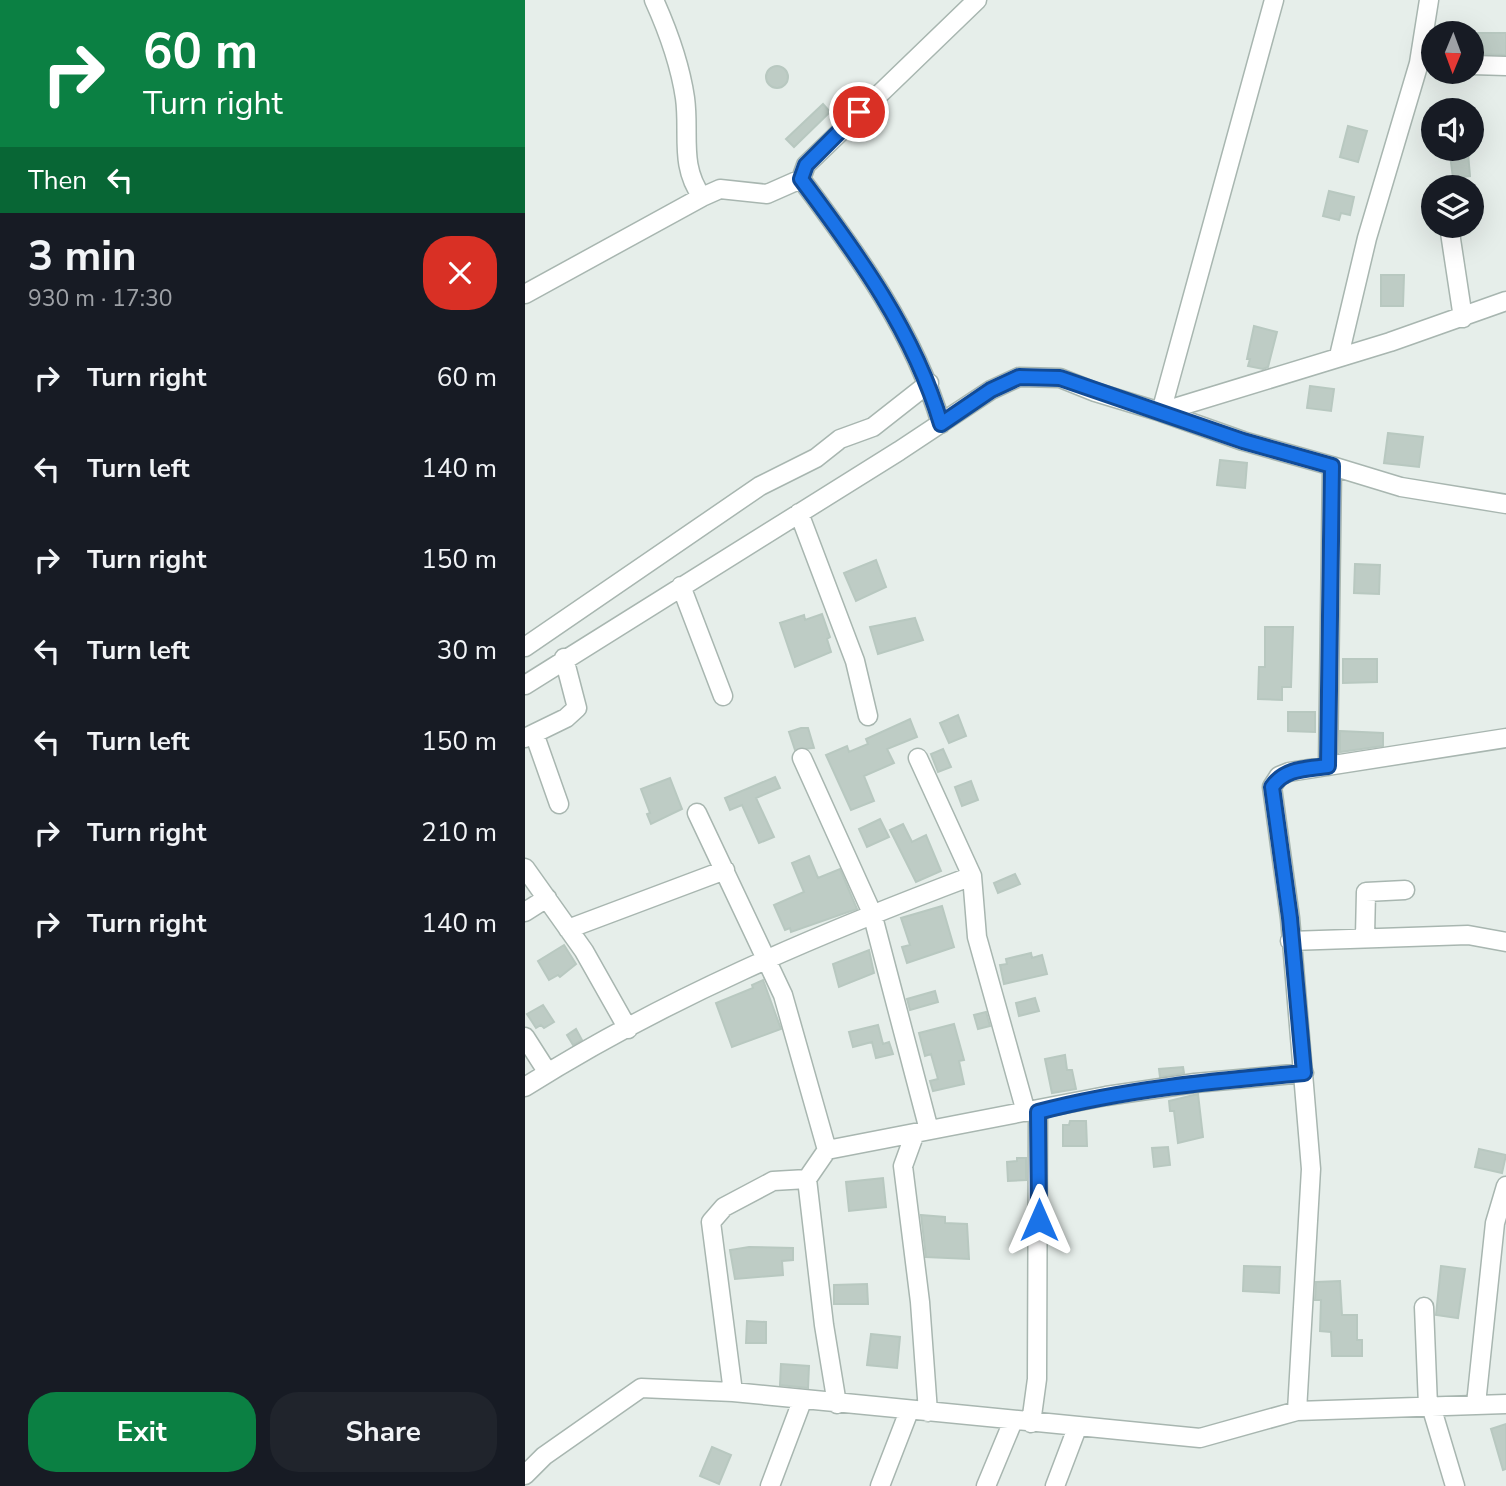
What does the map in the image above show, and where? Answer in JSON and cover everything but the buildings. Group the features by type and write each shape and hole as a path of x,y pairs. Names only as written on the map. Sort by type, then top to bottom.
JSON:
{"street":[{"path":"654,0 680,71 685,100 685,158 691,182 702,197"},
{"path":"525,294 720,189 767,194 801,179 806,165 977,0"},
{"path":"1161,412 1274,0"},
{"path":"1428,21 1429,0"},
{"path":"1484,65 1506,66"},
{"path":"1339,356 1367,239 1421,79"},
{"path":"801,179 879,288 929,383 941,424"},
{"path":"1451,238 1463,318"},
{"path":"1161,412 1463,318 1506,301"},
{"path":"525,685 991,390 1019,377 1060,378 1243,441 1401,487 1506,504"},
{"path":"525,647 760,486 816,458 840,439 873,427 929,383"},
{"path":"1328,766 1332,466"},
{"path":"799,513 855,661 869,716"},
{"path":"681,586 723,696"},
{"path":"559,804 530,737 577,708 564,658"},
{"path":"1297,1411 1311,1169 1304,1073 1272,787 1279,776 1289,772 1506,738"},
{"path":"802,758 872,913 922,1132 903,1166 920,1302 928,1412"},
{"path":"918,758 972,876 977,937 1032,1112 1037,1378 1022,1422 986,1486"},
{"path":"697,813 783,995 827,1150"},
{"path":"525,868 568,929 628,1029"},
{"path":"568,929 725,870"},
{"path":"525,1087 628,1029 766,959 872,913 972,876"},
{"path":"1365,936 1366,892 1405,890"},
{"path":"525,912 547,898"},
{"path":"1290,941 1365,936 1468,935 1506,942"},
{"path":"525,1037 548,1073"},
{"path":"837,1405 824,1325 807,1180 827,1150 1106,1096 1195,1083 1304,1073"},
{"path":"733,1392 711,1222 724,1207 773,1181 807,1180"},
{"path":"1476,1404 1506,1186"},
{"path":"1424,1307 1429,1406 1455,1486"},
{"path":"525,1475 544,1456 641,1388 733,1392 837,1405 1200,1438 1297,1411 1506,1404"},
{"path":"770,1486 802,1401"},
{"path":"880,1486 909,1410"},
{"path":"1055,1486 1077,1428"}],"route":[{"path":"859,112 806,165 801,179 879,288 929,383 941,424 991,390 1019,377 1060,378 1243,441 1332,466 1328,766 1289,772 1279,776 1272,787 1290,918 1304,1073 1195,1083 1106,1096 1038,1112 1039,1220"}]}
